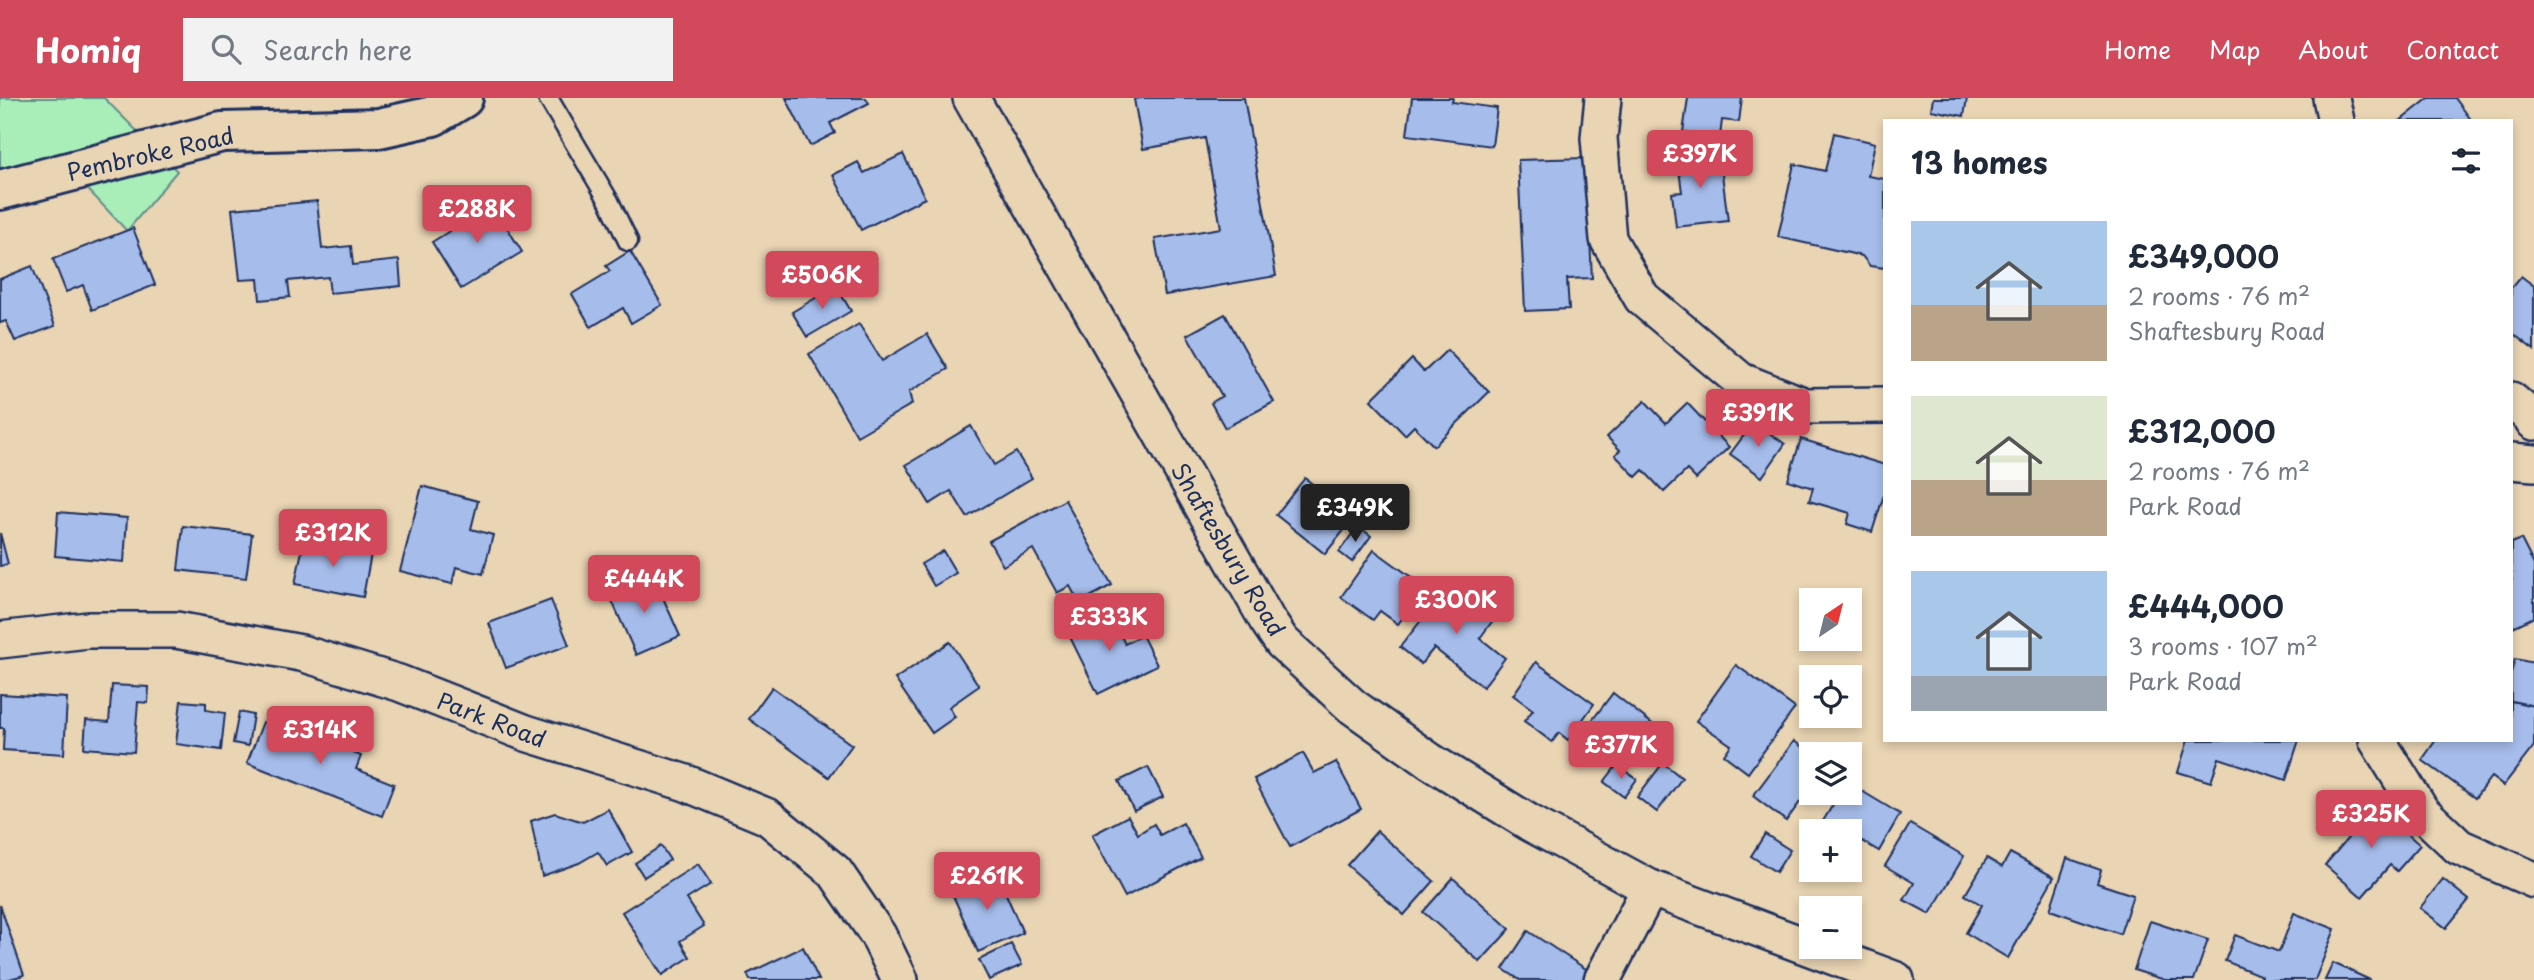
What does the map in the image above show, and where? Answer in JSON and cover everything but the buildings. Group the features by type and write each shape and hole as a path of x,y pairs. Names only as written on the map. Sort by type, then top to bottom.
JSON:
{"street":[{"name":"Pembroke Road","path":"0,190 222,132 379,128 433,116 463,98"},
{"name":"Shaftesbury Road","path":"971,98 1267,620 1282,642 1352,706 1430,761 1530,823 1650,888 1896,980"},
{"path":"1603,98 1599,138 1608,239 1642,298 1741,381 1805,405 1883,405"},
{"path":"2331,98 2336,119"},
{"path":"2513,402 2534,422"},
{"path":"2513,461 2534,463"},
{"name":"Park Road","path":"0,640 88,630 176,630 301,653 399,683 526,733 687,783 768,817 835,872 878,934 900,980"},
{"path":"2378,742 2421,811 2459,847 2534,880"},
{"path":"1602,980 1650,888"}],"lane":[{"path":"548,98 596,178 628,241"}],"green space":[{"path":"0,98 104,98 177,171 127,231 82,183 0,181"}]}
